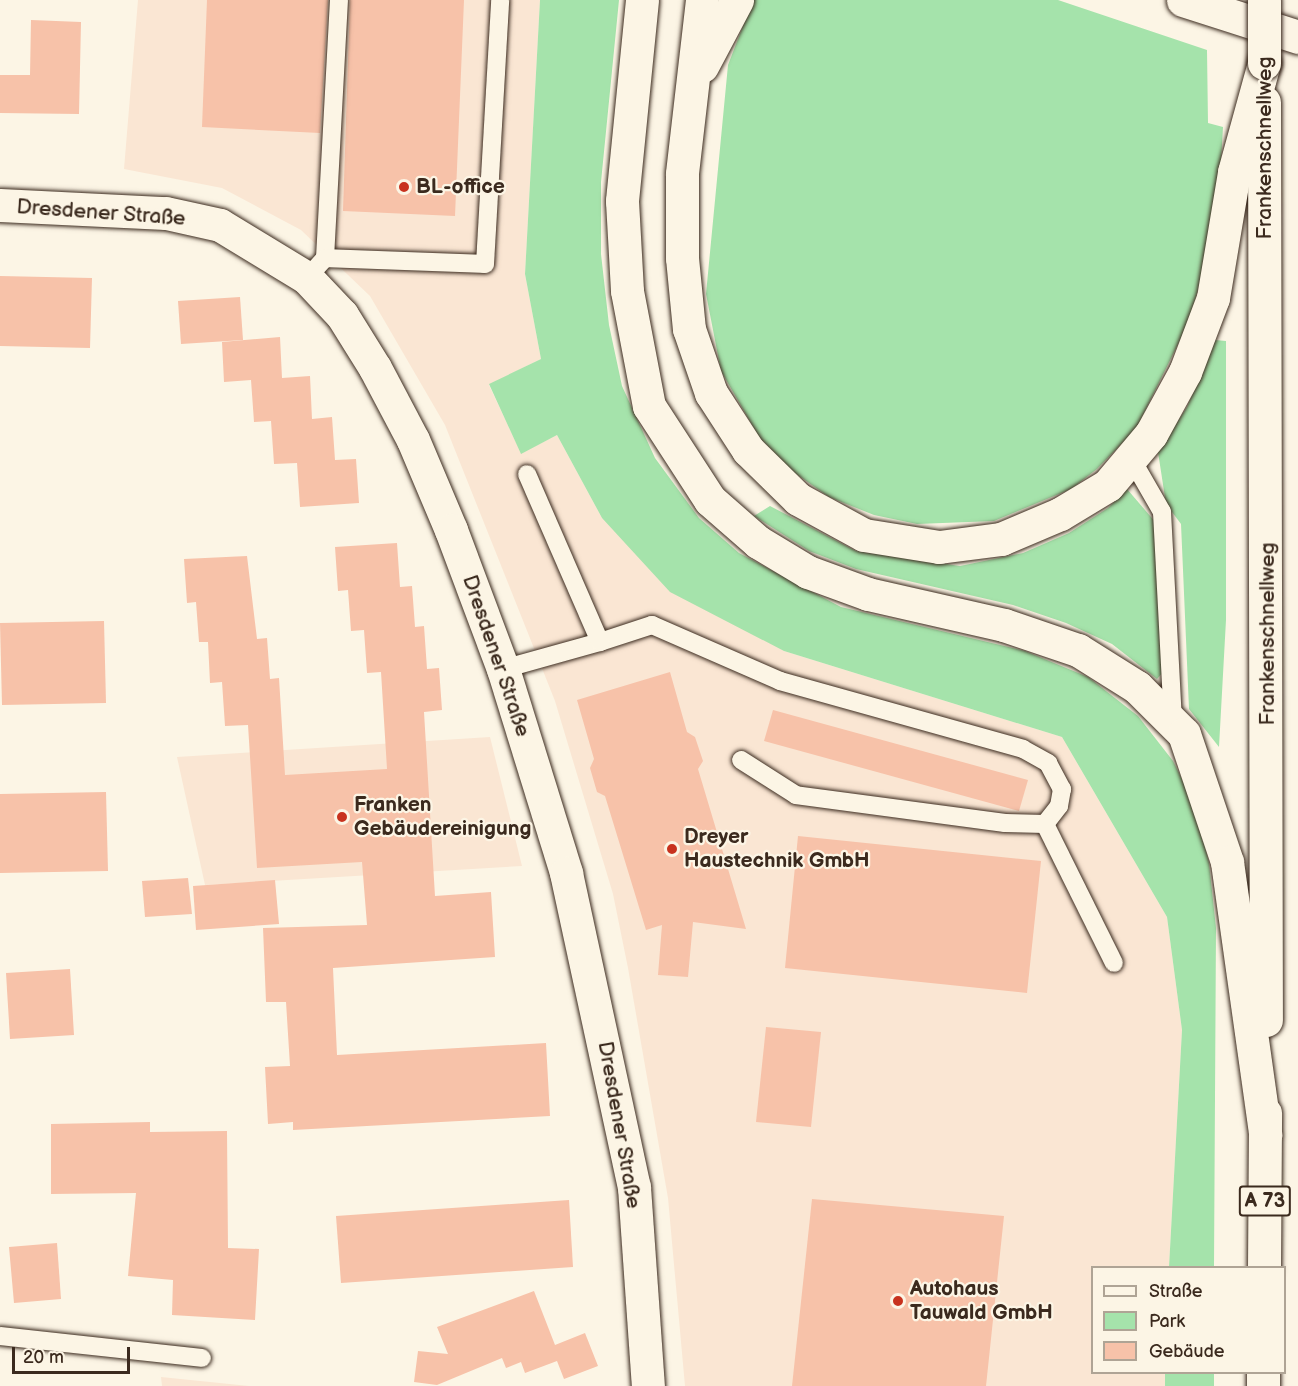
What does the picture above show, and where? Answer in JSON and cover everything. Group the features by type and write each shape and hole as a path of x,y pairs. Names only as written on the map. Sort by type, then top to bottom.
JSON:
{"main road":[{"path":"642,0 624,165 627,291 649,406 710,501 758,542 808,572 868,594 1004,625 1078,650 1137,687 1184,734 1209,800 1227,862 1265,1134"},
{"path":"702,0 682,190 689,329 711,393 727,421 748,450 798,499 864,535 939,547 1002,539 1060,514 1108,485 1151,434 1185,372 1213,298 1234,172 1264,63"},
{"path":"693,83 737,0"},
{"path":"1183,0 1298,38"},
{"name":"Frankenschnellweg","path":"1264,0 1269,660 1264,1266"},
{"name":"Dresdener Straße","path":"0,205 166,213 220,225 316,268 413,440 503,669 566,873 632,1176 648,1386"}],"lane":[{"path":"339,0 316,268 484,264 500,0"},
{"path":"1131,458 1162,512 1173,724"},
{"path":"527,474 600,642"},
{"path":"503,669 652,625 780,681 1023,749 1048,763 1062,789 1059,806 1045,824"},
{"path":"741,760 796,795 1045,824"},
{"path":"1045,824 1114,963"},
{"path":"0,1336 202,1358"}],"shaded area":[{"path":"138,0 540,0 525,274 541,359 489,385 521,453 557,435 602,518 784,651 1062,737 1167,917 1182,1030 1169,1266 1091,1266 1091,1374 1165,1374 1165,1386 685,1386 668,1198 613,894 555,701 445,425 370,296 301,230 222,188 124,169"},
{"path":"490,737 522,866 205,885 177,757"},
{"path":"161,1377 249,1386 162,1386"}],"green space":[{"path":"540,0 619,0 601,182 601,254 609,325 622,386 655,458 699,518 739,553 841,607 1025,651 1088,677 1138,716 1173,761 1195,805 1209,863 1216,928 1214,1266 1169,1266 1182,1030 1167,917 1062,737 784,651 670,592 602,518 557,435 521,454 489,384 541,359 525,274"},
{"path":"753,0 1058,0 1207,50 1208,123 1223,127 1221,162 1201,280 1187,326 1136,429 1097,469 1071,489 994,521 917,524 874,515 829,497 792,471 759,437 721,371 706,294 728,65"},
{"path":"1215,340 1226,341 1226,620 1219,747 1189,709 1181,524 1166,504 1158,452 1187,407"},
{"path":"1127,489 1157,524 1165,670 1157,679 1112,644 1066,623 1013,605 856,569 809,551 754,516 770,506 856,551 960,566 1023,553 1069,533 1108,508"},
{"path":"1165,1374 1214,1374 1214,1386 1165,1386"}],"building":[{"path":"207,0 328,0 320,133 202,127"},
{"path":"350,0 464,0 455,216 343,211"},
{"path":"31,20 81,22 79,114 0,113 0,75 30,75"},
{"path":"0,276 92,278 90,348 0,346"},
{"path":"240,297 243,340 181,344 178,301"},
{"path":"280,337 282,378 310,376 312,419 332,417 335,460 356,459 359,503 300,507 297,463 274,464 271,421 254,422 251,380 224,382 222,342"},
{"path":"397,543 400,587 412,586 415,627 424,626 427,669 439,668 442,710 424,712 435,896 491,892 495,957 333,968 337,1055 546,1043 550,1116 293,1130 293,1122 268,1124 265,1067 290,1066 286,1002 266,1002 263,928 367,925 362,862 257,868 248,725 225,726 222,682 210,683 208,642 199,642 196,602 187,603 184,559 247,556 257,639 267,638 270,679 279,678 285,775 387,769 381,672 367,673 364,630 351,631 348,590 338,591 335,547"},
{"path":"104,621 106,703 2,705 0,623"},
{"name":"Dreyer Haustechnik GmbH","path":"670,672 687,732 695,737 703,761 698,769 746,929 693,922 688,977 658,975 662,925 646,930 605,796 597,792 590,768 594,759 577,700"},
{"path":"773,710 1028,780 1019,811 764,741"},
{"path":"106,792 108,871 0,873 0,794"},
{"path":"798,836 1041,861 1027,993 785,968"},
{"path":"188,878 192,914 145,917 142,881"},
{"path":"275,880 279,924 196,930 193,886"},
{"path":"70,969 74,1035 10,1039 6,973"},
{"path":"766,1027 821,1032 811,1127 756,1122"},
{"path":"150,1122 150,1132 227,1131 228,1248 259,1249 255,1320 172,1315 173,1280 128,1276 136,1193 51,1194 51,1124"},
{"name":"Autohaus Tauwald GmbH","path":"812,1199 1004,1216 986,1386 792,1386"},
{"path":"569,1200 573,1267 341,1283 336,1216"},
{"path":"57,1243 61,1299 14,1303 9,1247"},
{"path":"534,1291 555,1345 585,1333 598,1366 564,1379 557,1361 525,1373 521,1362 506,1368 502,1358 437,1385 414,1382 418,1351 448,1354 437,1327"}],"place":[{"name":"BL-office","path":"404,187"},
{"name":"Franken Gebäudereinigung","path":"342,817"},
{"name":"Dreyer Haustechnik GmbH","path":"672,849"},
{"name":"Autohaus Tauwald GmbH","path":"898,1301"}]}
